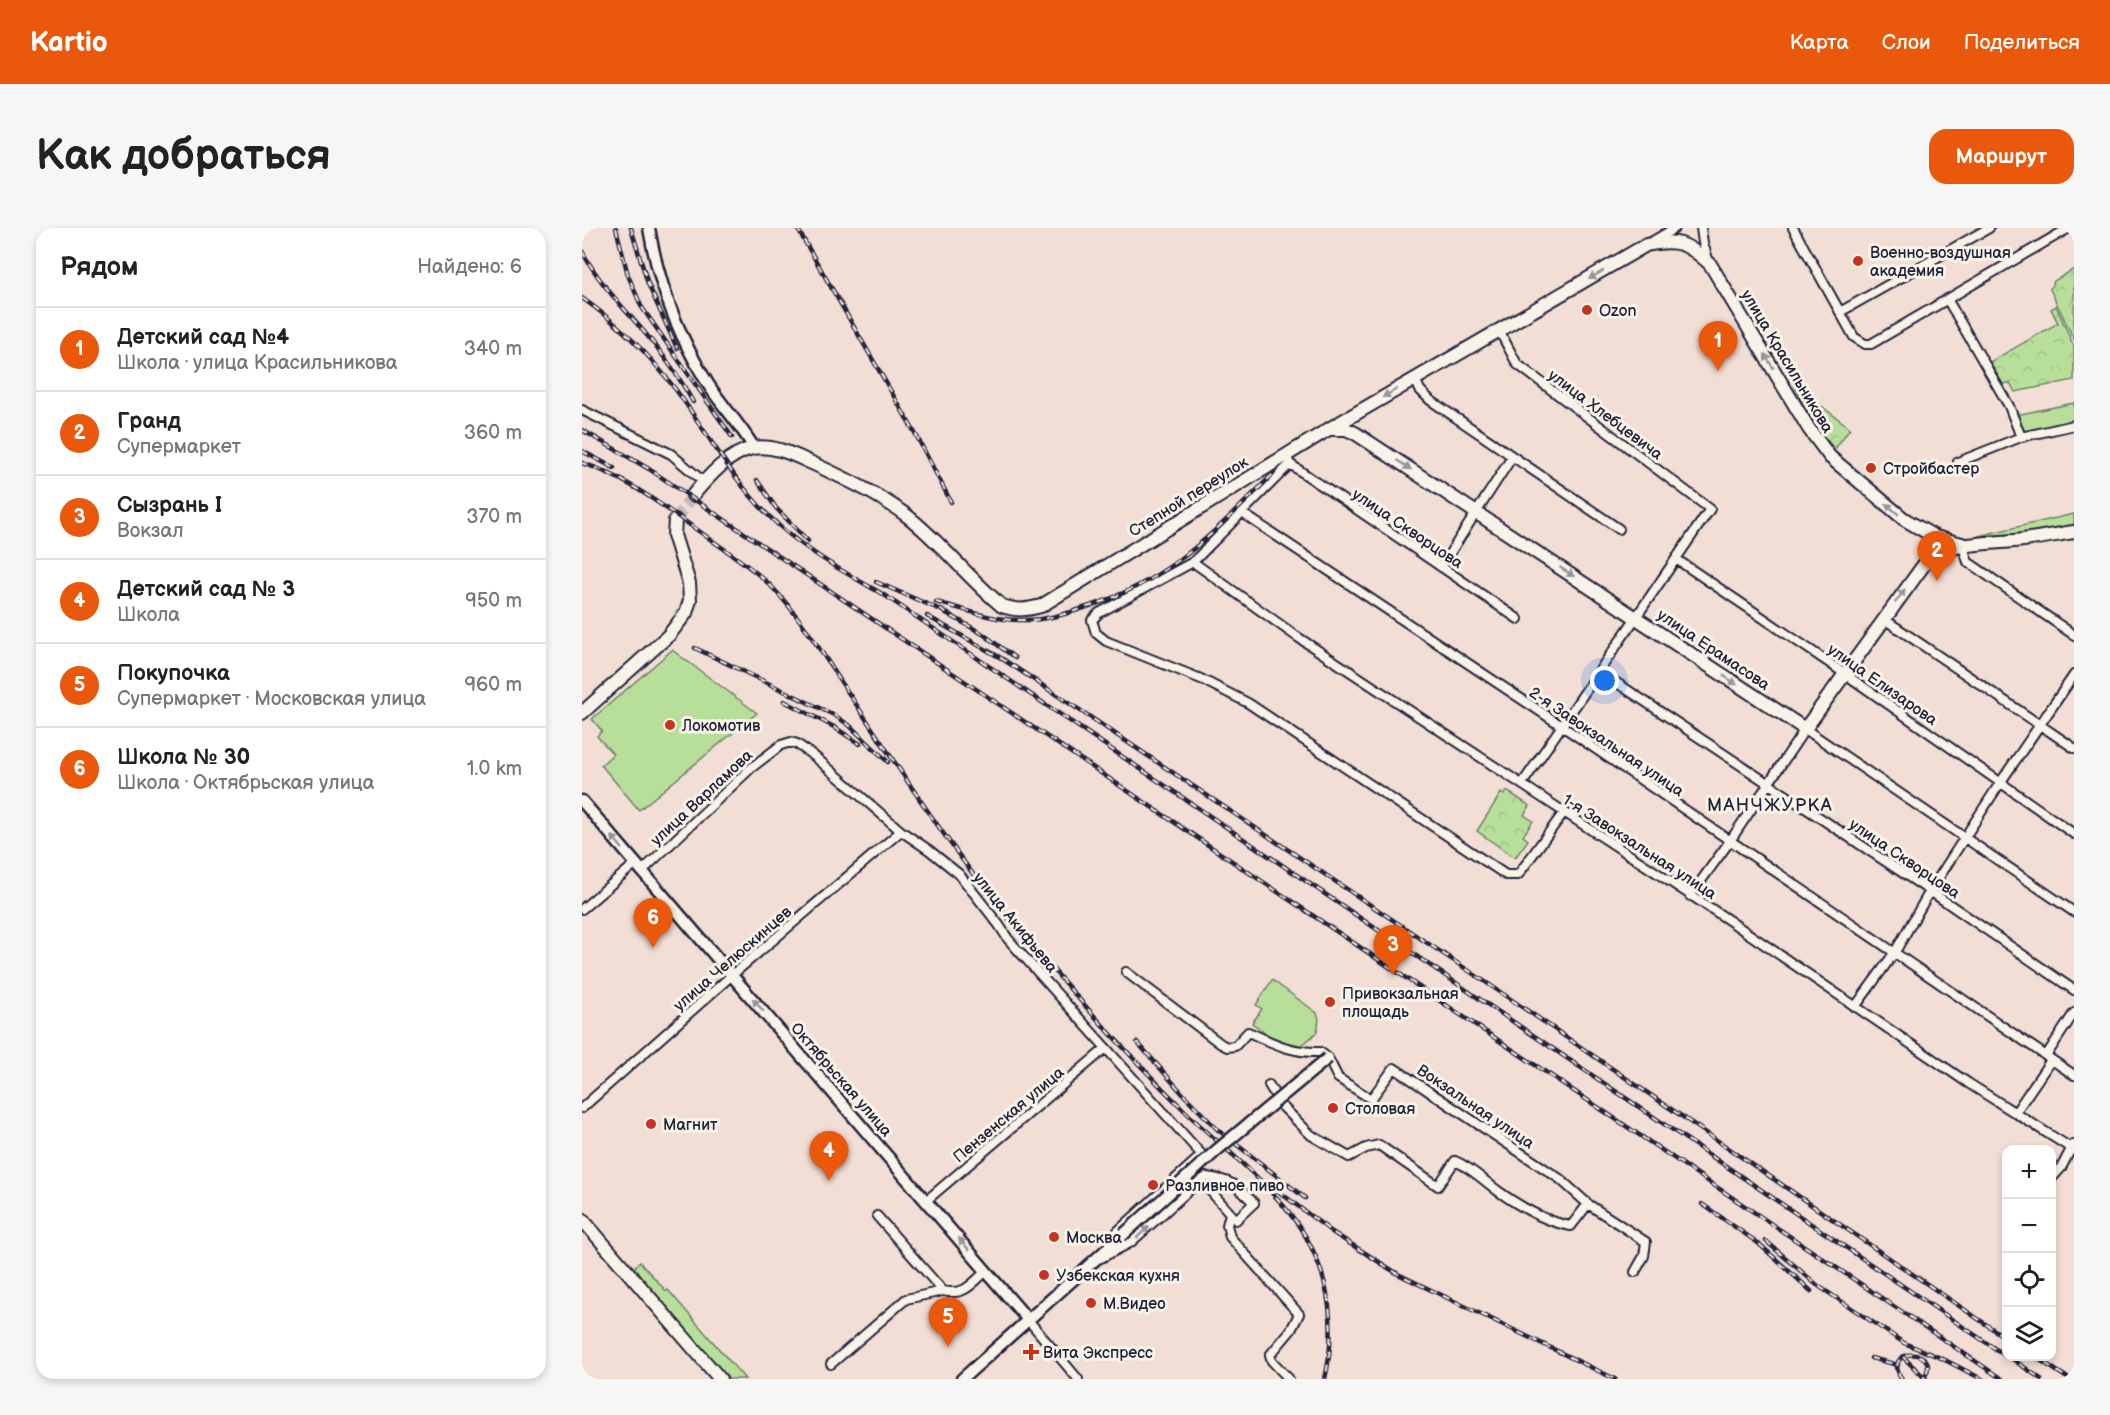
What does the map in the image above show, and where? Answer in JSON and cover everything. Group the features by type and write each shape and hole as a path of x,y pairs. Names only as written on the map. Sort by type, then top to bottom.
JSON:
{"main road":[{"path":"649,228 663,288 684,338 708,384 745,432 754,448 742,452 723,465 693,495"},
{"path":"1646,245 1664,241 1684,244 1710,264"},
{"name":"Степной переулок","path":"754,448 770,448 801,458 883,499 907,516 1002,606 1013,610 1024,610 1041,606 1288,460 1329,429 1646,245"},
{"name":"улица Красильникова","path":"1710,264 1817,442 1830,457 1921,531 1962,544"},
{"path":"1355,434 1352,424 1358,412"},
{"name":"улица Ерамасова","path":"1329,429 1339,428 1355,434 1805,729"},
{"path":"582,713 669,635 686,613 690,600 689,583 674,535 675,520"},
{"path":"1921,531 1929,548 1928,559"},
{"path":"1805,729 1928,559 1948,548 1962,544 2016,541 2074,532"},
{"name":"Октябрьская улица","path":"582,801 1029,1321"},
{"path":"962,1379 1217,1150 1329,1061"},
{"path":"582,1219 720,1379"}],"street":[{"path":"1646,245 1675,228"},
{"path":"1701,228 1710,264"},
{"path":"1793,228 1854,337 1865,344 1871,344 2069,228"},
{"path":"1840,312 1989,228"},
{"path":"1947,299 2009,406 2021,437"},
{"name":"улица Хлебцевича","path":"1499,330 1517,364 1710,510 1676,559"},
{"path":"1415,379 1420,390 1430,400 1619,529"},
{"path":"582,410 671,454 704,482"},
{"path":"1958,462 2021,437 2074,425"},
{"path":"1441,567 1512,457"},
{"path":"1288,460 1242,513 1192,562 1099,613 1092,620 1096,633 1111,643 1201,679 1248,703 1506,876 1518,875 1564,812"},
{"name":"улица Скворцова","path":"1288,460 1518,620"},
{"name":"2-я Завокзальная улица","path":"1242,513 1562,726 2074,1075"},
{"path":"1962,544 1968,562 2074,635"},
{"path":"1522,784 1676,559"},
{"name":"улица Елизарова","path":"1676,559 2074,834"},
{"name":"1-я Завокзальная улица","path":"1192,562 1296,636 2015,1113 2073,1147"},
{"path":"1884,619 2074,748"},
{"name":"улица Скворцова","path":"1599,671 1930,891 2074,990"},
{"path":"1855,1007 1894,952 1930,891 2000,783 2074,675"},
{"path":"1690,896 1805,729"},
{"name":"улица Ерамасова","path":"1805,729 2074,912"},
{"name":"улица Акифьева","path":"781,745 791,742 806,750 901,831 959,874 1008,939 1202,1155 1182,1172"},
{"name":"улица Варламова","path":"582,909 638,868 751,768 781,745"},
{"name":"улица Челюскинцев","path":"582,1108 732,975 901,831"},
{"path":"1126,972 1227,1047 1234,1046 1248,1032 1294,1051 1320,1052 1329,1061"},
{"path":"2015,1113 2074,1013"},
{"name":"Пензенская улица","path":"927,1200 1106,1048"},
{"name":"Вокзальная улица","path":"1329,1061 1338,1078 1371,1099 1394,1068 1560,1179 1588,1204 1646,1242 1644,1256 1635,1272"},
{"path":"1269,1085 1281,1105 1311,1135 1349,1157 1366,1148 1379,1145 1438,1186 1455,1161 1464,1165 1498,1192 1560,1225 1571,1226 1588,1204"},
{"path":"2056,1174 2073,1147"},
{"path":"1093,1262 1118,1231 1182,1172 1196,1184 1207,1187 1236,1220 1254,1203 1226,1179 1206,1177 1196,1184 1130,1243 1093,1262"},
{"path":"1230,1214 1227,1226 1230,1237 1299,1314 1291,1330 1270,1355 1272,1361 1289,1379"},
{"path":"877,1216 943,1291"},
{"path":"831,1364 906,1299 943,1291 954,1293 966,1290 986,1270"},
{"name":"Октябрьская улица","path":"1029,1321 1078,1379"}],"green space":[{"path":"2074,269 2074,340 2050,289 2054,281"},
{"path":"2056,306 2074,347 2074,380 2015,392 2010,383 2003,384 1990,362 2058,323 2051,309"},
{"path":"1794,385 1850,428 1835,449 1815,427"},
{"path":"2074,403 2074,420 2026,431 2016,415"},
{"path":"2074,514 2074,527 2051,532 1978,536"},
{"name":"Локомотив","path":"672,650 757,713 639,810 601,765 613,754 597,736 602,731 592,719"},
{"path":"1507,791 1530,806 1524,815 1533,821 1523,836 1528,840 1515,858 1477,831 1501,793 1504,795"},
{"path":"1272,980 1317,1013 1319,1019 1317,1032 1299,1048 1275,1040 1252,1023 1262,1009 1256,1005"},
{"path":"640,1262 666,1291 668,1290 745,1379 728,1379 636,1272 635,1266"}],"tunnel":[{"path":"675,520 693,495"}],"railway":[{"path":"616,228 628,275 641,306 732,437"},
{"path":"631,228 648,284 677,348"},
{"path":"797,228 915,433 951,502"},
{"path":"582,251 603,284 665,358 693,402"},
{"path":"582,298 621,329 655,364 676,390 742,486 794,539 838,569 884,595 2002,1353"},
{"path":"582,430 649,469 2002,1379"},
{"path":"582,451 614,468"},
{"path":"582,463 615,476 645,494 738,559 771,586 809,634 931,815 998,907 1149,1075 1251,1172 1294,1219 1314,1254 1326,1289 1330,1343 1325,1379"},
{"path":"936,602 988,616 1009,620 1029,620 1063,614 1116,596 1167,569 1189,552 1274,473"},
{"path":"757,480 776,508 808,541"},
{"path":"876,582 941,610 983,634 1015,658"},
{"path":"927,616 1001,658 1078,709 1484,981 2002,1335"},
{"path":"695,648 834,715 849,725 888,762"},
{"path":"784,701 834,727 860,744"},
{"path":"1137,1042 1218,1130 1305,1198"},
{"path":"1278,1191 1332,1232 1398,1274 1615,1379"},
{"path":"1702,1204 1758,1243 1811,1291"},
{"path":"1766,1241 1817,1285 1904,1343 1941,1358 1982,1379"},
{"path":"1902,1379 1897,1368 1899,1361 1905,1356 1912,1355 1920,1356 1926,1361 1928,1368 1923,1379"},
{"path":"1903,1357 1926,1379"},
{"path":"1871,1358 1898,1365"},
{"path":"2015,1361 2041,1379"},
{"path":"2042,1361 2069,1379"}],"place":[{"name":"Военно-воздушная академия","path":"1858,261"},
{"name":"Ozon","path":"1587,310"},
{"name":"Детский сад №4","path":"1718,371"},
{"name":"Стройбастер","path":"1871,468"},
{"name":"Гранд","path":"1937,581"},
{"name":"Локомотив","path":"670,725"},
{"name":"Школа № 30","path":"653,948"},
{"name":"Сызрань I","path":"1393,975"},
{"name":"Привокзальная площадь","path":"1330,1002"},
{"name":"Столовая","path":"1333,1108"},
{"name":"Магнит","path":"651,1124"},
{"name":"Детский сад № 3","path":"829,1181"},
{"name":"Разливное пиво","path":"1153,1185"},
{"name":"Москва","path":"1054,1237"},
{"name":"Узбекская кухня","path":"1044,1275"},
{"name":"М.Видео","path":"1091,1303"},
{"name":"Покупочка","path":"948,1347"},
{"name":"Вита Экспресс","path":"1031,1352"}],"district":[{"name":"МАНЧЖУРКА","path":"1770,805"}]}
